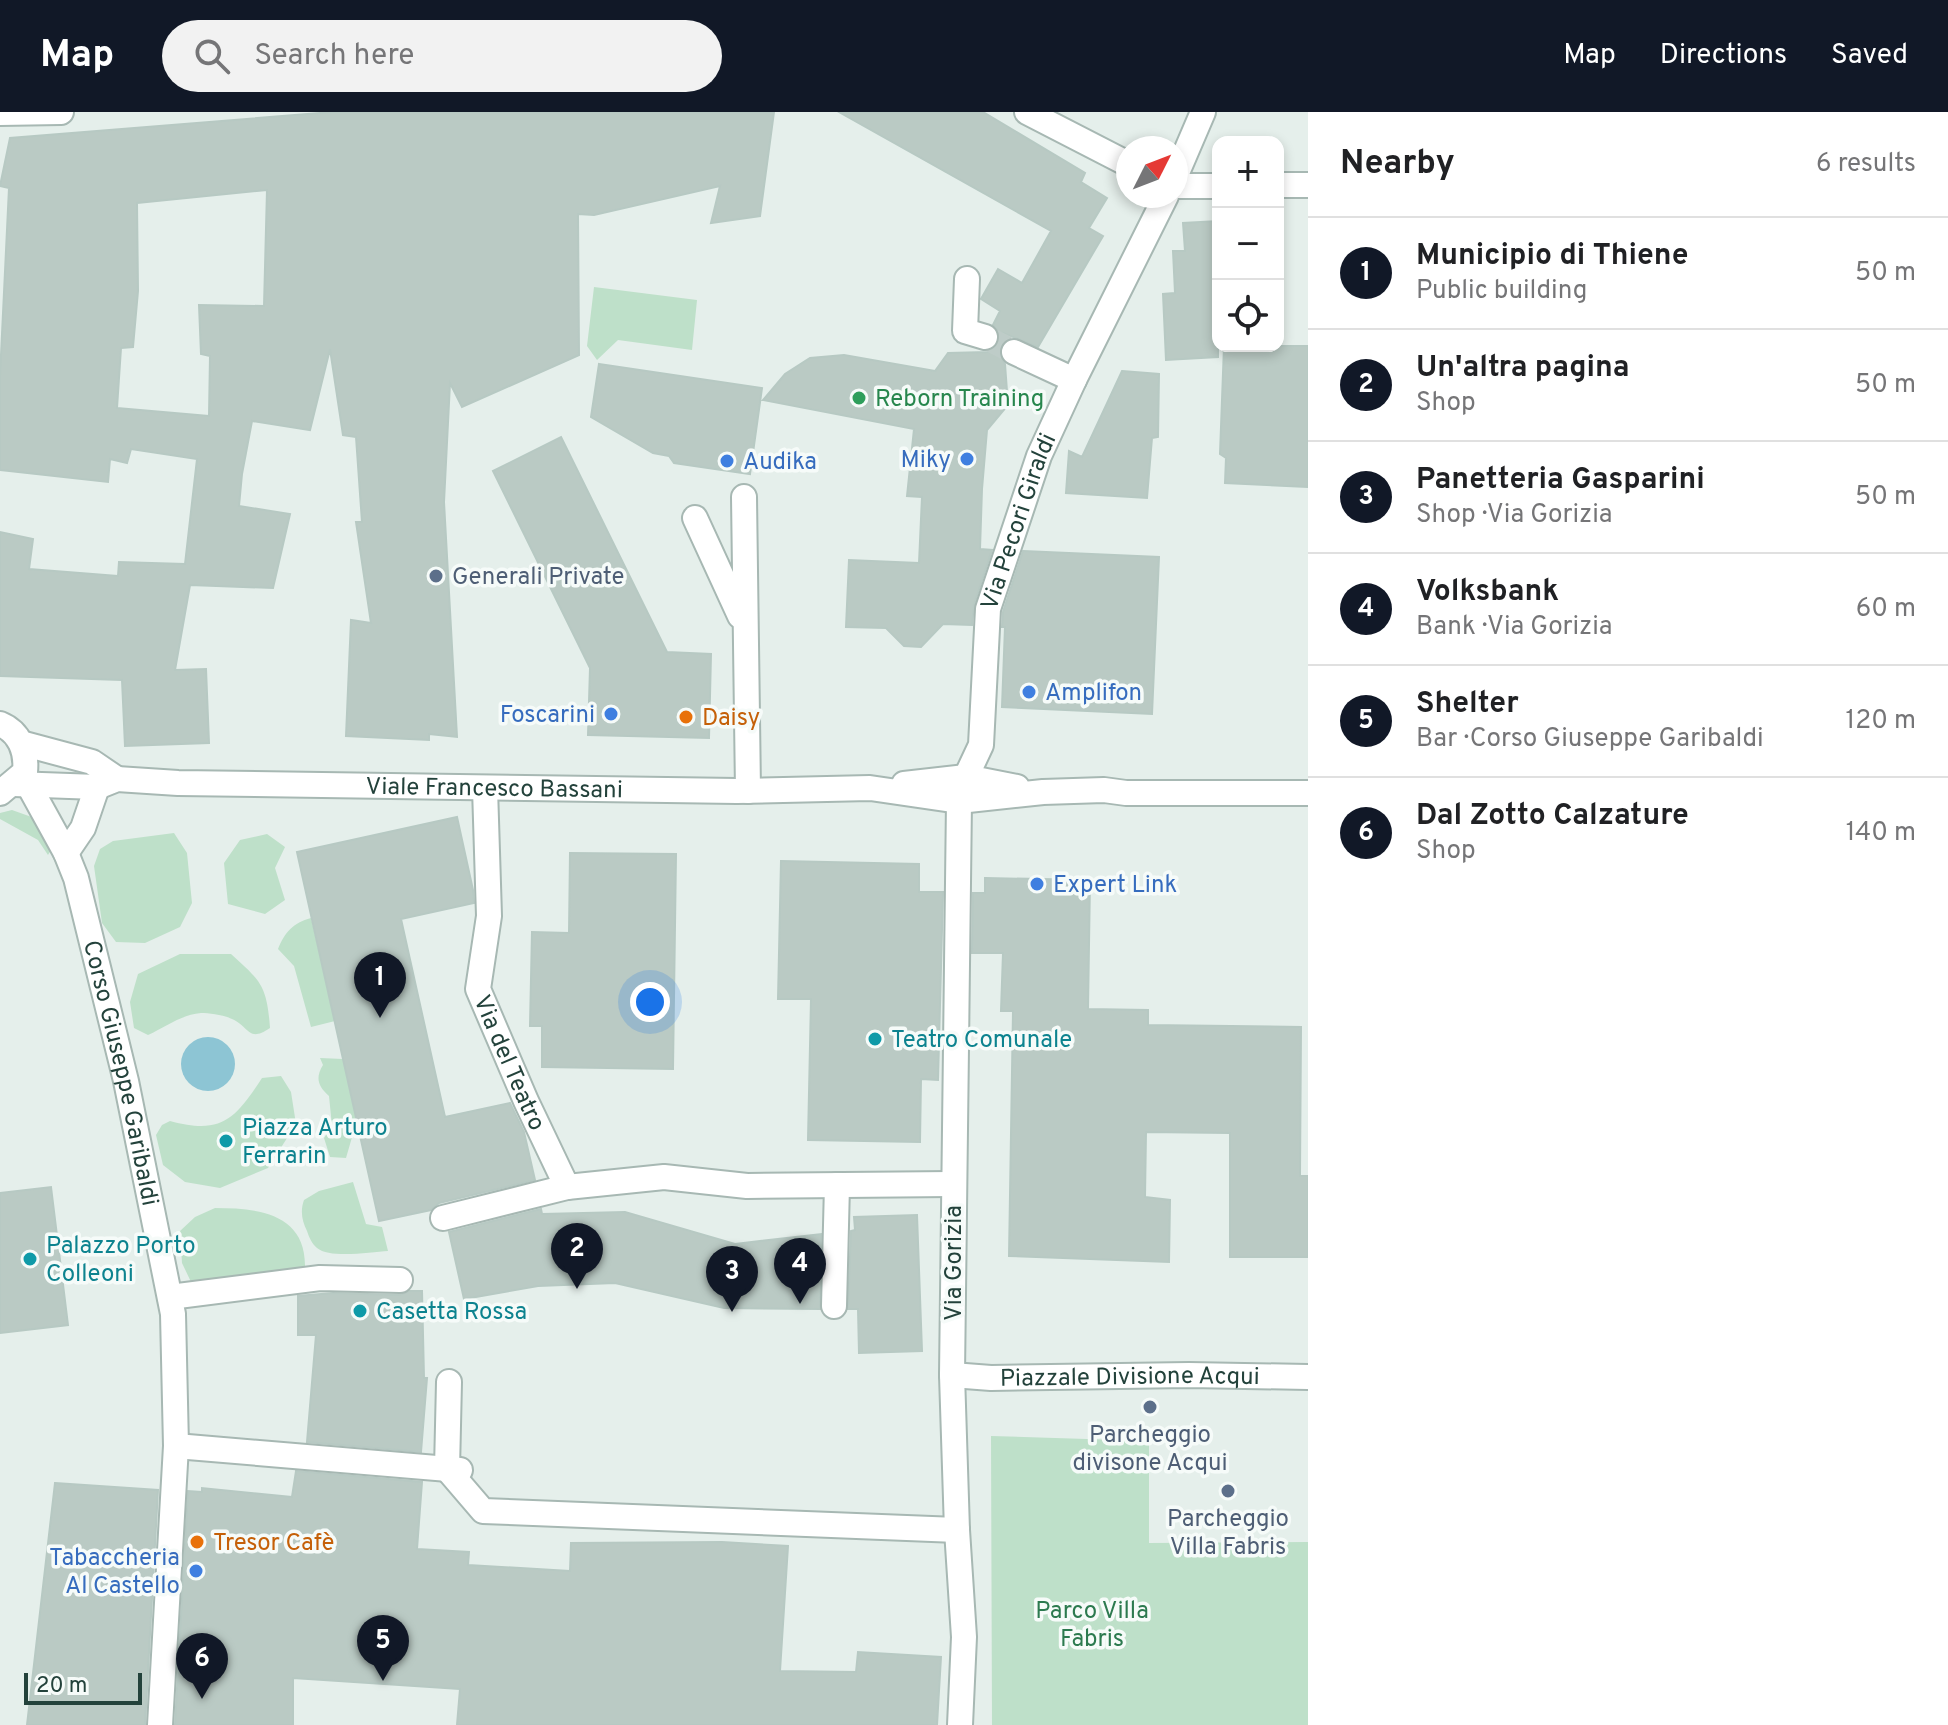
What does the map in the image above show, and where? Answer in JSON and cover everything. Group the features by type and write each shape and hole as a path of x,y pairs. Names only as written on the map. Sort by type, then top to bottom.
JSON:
{"street":[{"path":"0,113 61,112"},
{"path":"1027,112 1116,158"},
{"path":"1188,147 1203,112"},
{"path":"1284,185 1308,185"},
{"path":"1188,186 1212,186"},
{"name":"Via Pecori Giraldi","path":"966,777 981,745 988,609 1039,456 1160,208"},
{"path":"967,279 965,331 985,337"},
{"path":"1014,352 1074,380"},
{"path":"744,497 748,791"},
{"path":"695,518 745,625"},
{"path":"0,724 8,727 21,743 26,756 25,772 14,787"},
{"path":"21,743 92,762 107,783 66,853"},
{"name":"Viale Francesco Bassani","path":"14,787 193,783 748,791 870,788 966,777 1043,792"},
{"name":"Corso Giuseppe Garibaldi","path":"14,787 66,853 76,878 126,1081 173,1314 176,1446 160,1725"},
{"name":"Via del Teatro","path":"485,788 489,916 478,989 567,1187"},
{"name":"Viale Francesco Bassani","path":"870,788 959,801 1043,792 1308,793"},
{"name":"Via Gorizia","path":"959,801 952,1375 964,1637 960,1725"},
{"path":"443,1218 567,1187 664,1177 747,1186 952,1184"},
{"path":"834,1306 837,1185"},
{"path":"170,1297 320,1278 400,1280"},
{"name":"Piazzale Divisione Acqui","path":"952,1375 991,1378 1308,1377"},
{"path":"449,1382 457,1470 483,1511 957,1530"},
{"path":"176,1446 457,1470"}],"green space":[{"path":"594,287 697,300 692,350 618,340 597,360 587,346"},
{"path":"12,810 40,820 51,850 48,855 38,840 0,819 0,813"},
{"path":"174,833 187,853 192,903 180,927 145,943 116,942 102,923 94,866 100,849 113,841"},
{"path":"267,834 285,847 275,868 285,900 265,914 228,904 224,863 240,840"},
{"path":"311,918 335,1021 311,1027 294,966 278,949 290,929"},
{"path":"180,954 231,954 261,985 270,1028 253,1034 229,1018 201,1013 180,1019 148,1035 134,1028 130,1002 138,974"},
{"path":"320,1058 343,1059 357,1120 346,1158 330,1157 324,1138 332,1126 329,1096 319,1082 323,1065"},
{"path":"281,1076 291,1092 296,1124 268,1168 220,1188 185,1182 163,1165 156,1135 162,1125 170,1121 203,1126 225,1120 244,1104 262,1078"},
{"path":"353,1182 366,1224 382,1227 388,1251 331,1253 317,1248 311,1240 302,1216 304,1200 319,1191"},
{"path":"215,1208 263,1213 289,1225 298,1235 305,1267 192,1284 182,1263 180,1231 195,1217"},
{"name":"Parco Villa Fabris","path":"991,1436 1149,1441 1149,1543 1308,1542 1308,1725 992,1725"}],"water":[{"path":"208,1037 227,1045 235,1064 227,1083 208,1091 189,1083 181,1064 189,1045"}],"building":[{"path":"332,112 774,112 760,216 711,223 720,186 594,215 578,214 579,355 462,407 450,383 444,502 457,737 429,734 429,740 346,736 351,620 371,623 356,522 362,522 356,437 343,435 330,349 310,430 252,421 239,506 290,514 273,588 190,585 175,670 206,669 209,743 125,746 122,680 0,676 0,532 33,539 29,569 118,576 119,562 185,564 197,459 131,449 127,463 110,459 108,482 0,470 0,376 9,188 0,186 10,138","holes":["267,190 264,306 199,305 201,354 210,356 209,416 117,408 121,348 133,347 138,291 137,203"]},
{"path":"839,112 983,112 1085,173 1081,182 1107,198 1089,228 1103,236 1038,347 1003,333 1004,342 999,353 1005,364 1008,405 987,430 982,489 980,549 992,550 974,605 972,625 943,624 921,647 904,646 886,628 846,627 849,560 919,563 922,497 907,496 914,429 763,400 785,374 810,358 844,355 935,371 948,353 988,352 995,348 1000,334 993,325 1000,311 981,299 998,269 1022,283 1051,231"},
{"path":"1212,221 1212,352 1218,352 1218,357 1166,360 1163,294 1175,293 1173,251 1185,251 1183,223"},
{"path":"1284,346 1308,346 1308,487 1225,483 1226,458 1220,454 1224,352 1284,352"},
{"path":"599,364 762,388 750,474 674,463 669,456 653,453 591,417"},
{"path":"1122,371 1159,374 1158,437 1152,438 1147,498 1066,493 1069,451 1082,457"},
{"path":"561,437 667,652 711,654 709,738 588,735 590,668 493,471"},
{"path":"1023,551 1159,557 1152,714 1002,707 1003,612"},
{"path":"457,817 474,903 401,919 445,1117 510,1103 524,1132 535,1180 439,1203 431,1210 379,1221 297,852"},
{"path":"570,853 676,854 673,1069 542,1067 542,1026 530,1026 532,932 569,933"},
{"name":"Teatro Comunale","path":"781,861 919,864 919,892 943,892 938,1080 921,1079 920,1142 808,1140 811,999 778,999"},
{"path":"985,878 1090,880 1088,1009 1148,1010 1148,1025 1301,1027 1300,1176 1308,1176 1308,1257 1230,1257 1230,1133 1146,1132 1145,1197 1170,1200 1169,1262 1009,1256 1013,1011 1001,1011 1003,953 972,953 973,893 985,893"},
{"name":"Palazzo Porto Colleoni","path":"51,1187 68,1325 0,1333 0,1193"},
{"path":"541,1209 542,1214 625,1212 735,1244 821,1234 820,1309 724,1308 615,1283 538,1286 464,1299 449,1232"},
{"path":"917,1215 922,1351 859,1353 858,1309 848,1309 854,1217"},
{"path":"422,1291 424,1378 427,1378 421,1452 307,1442 316,1335 298,1335 298,1296 333,1293 400,1295"},
{"path":"296,1471 422,1482 417,1549 469,1552 468,1565 570,1571 571,1543 722,1542 788,1546 780,1671 856,1672 858,1652 941,1657 937,1725 457,1725 460,1689 293,1678 293,1725 175,1725 188,1491 202,1492 202,1488 292,1497"},
{"path":"55,1483 158,1490 145,1725 27,1725"}],"tunnel":[{"path":"985,337 1014,352"}],"place":[{"name":"Reborn Training","path":"859,398"},
{"name":"Miky","path":"967,459"},
{"name":"Audika","path":"727,461"},
{"name":"Generali Private","path":"436,576"},
{"name":"Amplifon","path":"1029,692"},
{"name":"Foscarini","path":"611,714"},
{"name":"Daisy","path":"686,717"},
{"name":"Expert Link","path":"1037,884"},
{"name":"Municipio di Thiene","path":"380,1018"},
{"name":"Teatro Comunale","path":"875,1039"},
{"name":"Piazza Arturo Ferrarin","path":"226,1141"},
{"name":"Palazzo Porto Colleoni","path":"30,1259"},
{"name":"Un'altra pagina","path":"577,1289"},
{"name":"Volksbank","path":"800,1304"},
{"name":"Casetta Rossa","path":"360,1311"},
{"name":"Panetteria Gasparini","path":"732,1312"},
{"name":"Parcheggio divisone Acqui","path":"1150,1407"},
{"name":"Parcheggio Villa Fabris","path":"1228,1491"},
{"name":"Tresor Cafè","path":"197,1542"},
{"name":"Tabaccheria Al Castello","path":"196,1571"},
{"name":"Shelter","path":"383,1681"},
{"name":"Dal Zotto Calzature","path":"202,1699"}]}
